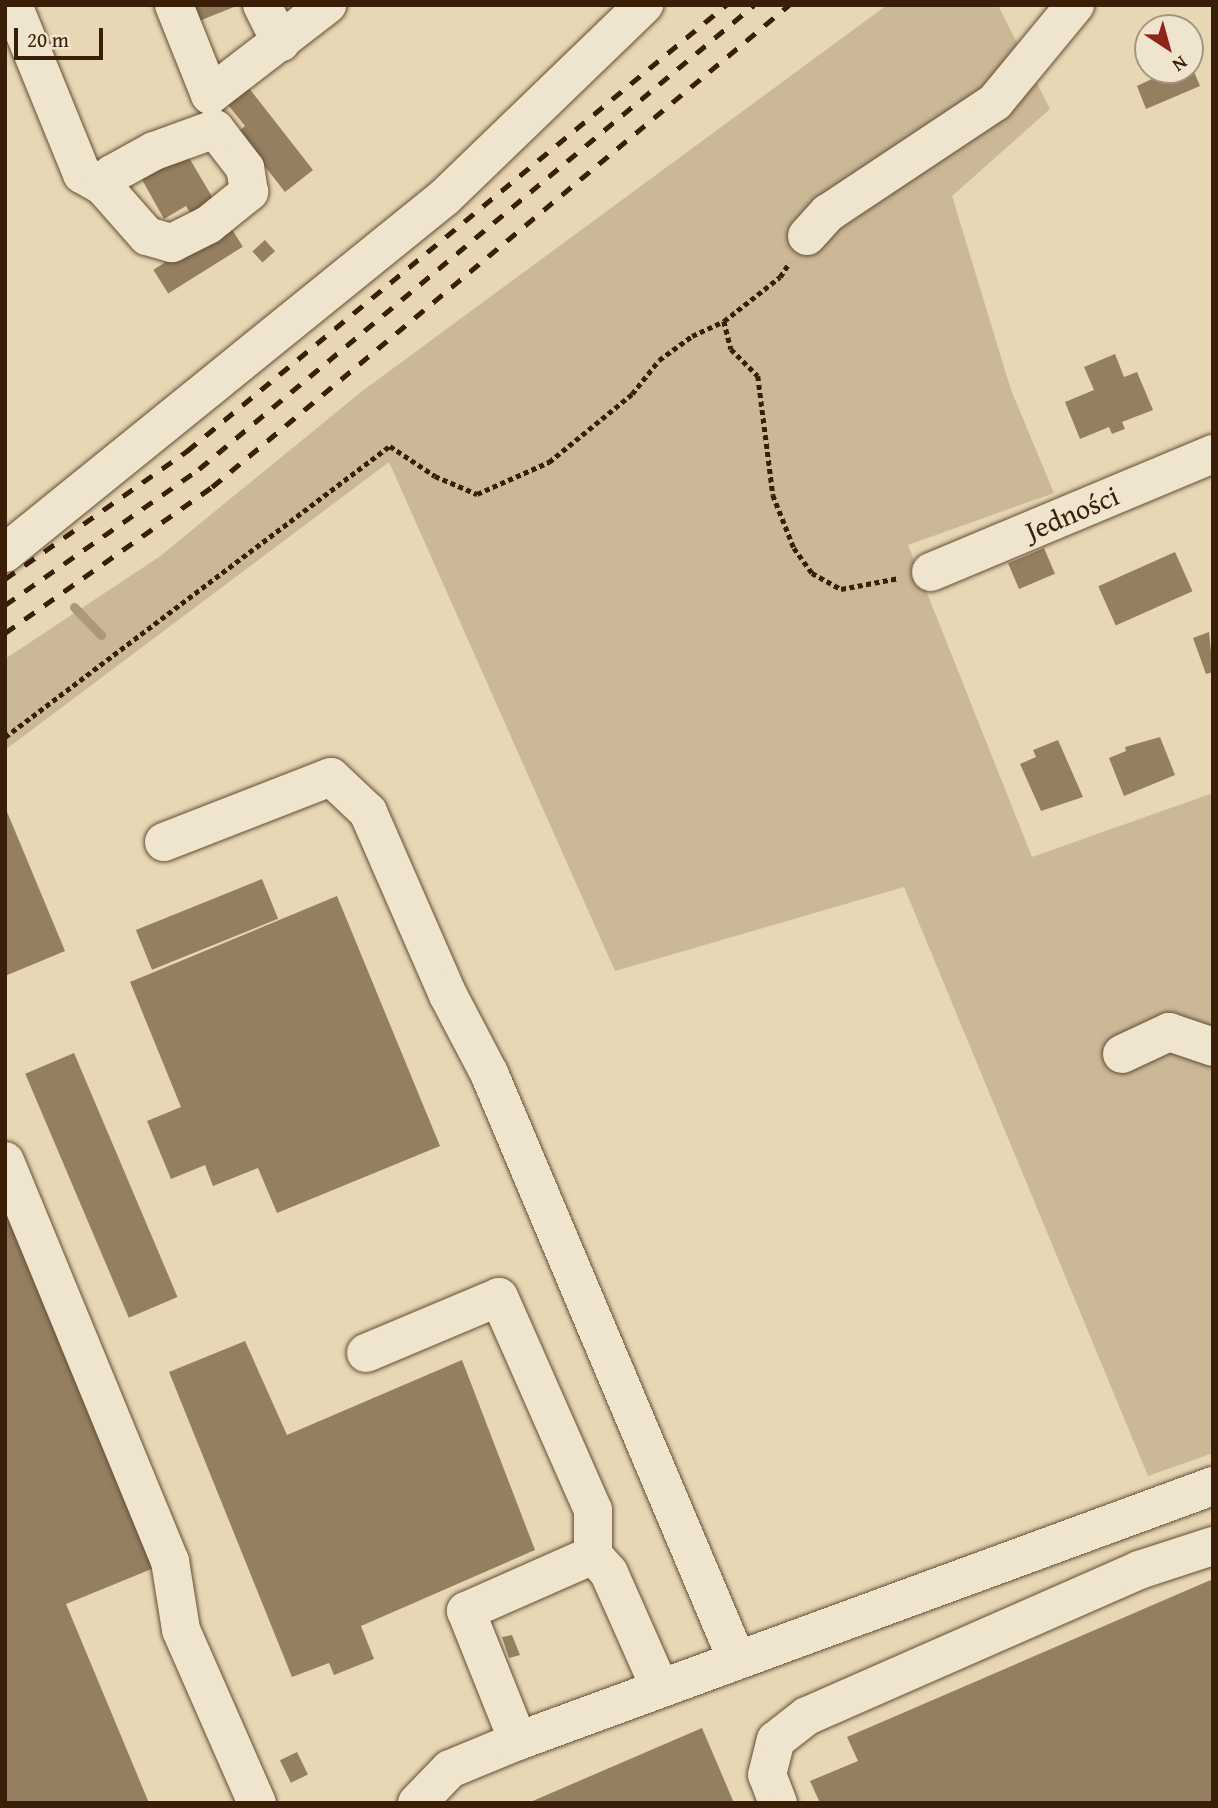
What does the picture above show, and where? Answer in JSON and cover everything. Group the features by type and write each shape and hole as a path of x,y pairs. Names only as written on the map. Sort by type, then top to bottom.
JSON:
{"street":[{"path":"13,5 82,174 103,186"},
{"path":"174,5 210,95 327,5"},
{"path":"262,5 281,43"},
{"path":"5,552 445,197 644,5"},
{"path":"807,236 828,212 995,102 1074,5"},
{"name":"Jedności","path":"931,572 1213,454"},
{"path":"164,842 331,777 368,812 448,995 489,1073 736,1658"},
{"path":"1122,1054 1168,1032 1213,1047"},
{"path":"5,1161 170,1561 181,1630 257,1803"},
{"path":"366,1353 499,1297 593,1510 593,1555 609,1573 659,1686"},
{"path":"388,1803 417,1802 450,1769 659,1686 1213,1486"},
{"path":"778,1803 766,1775 776,1740 807,1716 1139,1570 1213,1546"},
{"path":"518,1741 466,1611 593,1555"}],"path":[{"path":"5,737 390,446 435,477 477,494 549,462 632,394 659,360 692,336 724,321 780,277 807,236"},
{"path":"724,321 731,349 758,376 773,495 794,548 812,573 841,589 931,572"}],"shaded area":[{"path":"887,5 998,5 1050,109 952,196 1011,390 1054,493 908,545 1032,857 1213,793 1213,1453 1148,1476 904,887 615,971 389,462 5,750 5,659 159,557 361,392"}],"building":[{"path":"193,5 239,5 199,21"},
{"path":"245,83 313,170 285,192 238,132 245,126 224,100"},
{"path":"1199,84 1200,86 1146,109 1137,86"},
{"path":"188,156 214,200 191,214 186,206 164,219 140,176"},
{"path":"228,223 243,247 168,293 153,270"},
{"path":"265,240 275,251 262,263 252,251"},
{"path":"1115,354 1124,377 1137,372 1153,410 1122,422 1125,429 1112,434 1109,427 1080,439 1065,402 1094,390 1084,367"},
{"path":"1044,548 1055,574 1019,589 1008,563"},
{"path":"1175,552 1192,591 1116,625 1098,586"},
{"path":"1209,632 1213,672 1206,674 1193,638"},
{"path":"1160,737 1175,775 1124,796 1109,758 1126,751 1125,747"},
{"path":"1058,740 1083,797 1041,811 1020,764 1036,757 1033,750"},
{"path":"5,807 65,951 5,976"},
{"path":"262,879 278,919 152,970 136,930"},
{"path":"337,896 440,1146 277,1213 258,1168 213,1186 205,1165 171,1179 147,1121 181,1107 130,982"},
{"path":"74,1053 178,1297 129,1318 25,1074"},
{"path":"5,1210 154,1568 66,1604 149,1803 5,1803"},
{"path":"245,1341 287,1435 462,1360 535,1550 361,1626 374,1659 334,1675 329,1663 292,1677 169,1372"},
{"path":"1213,1579 1213,1803 820,1803 810,1781 858,1761 847,1737"},
{"path":"512,1635 520,1655 509,1658 502,1637"},
{"path":"702,1728 734,1803 528,1803"},
{"path":"297,1752 308,1774 291,1783 280,1760"}],"waterway":[{"path":"74,607 101,635"}],"railway":[{"path":"5,579 187,451 726,5"},
{"path":"5,605 199,469 754,5"},
{"path":"5,633 212,487 789,5"}]}
